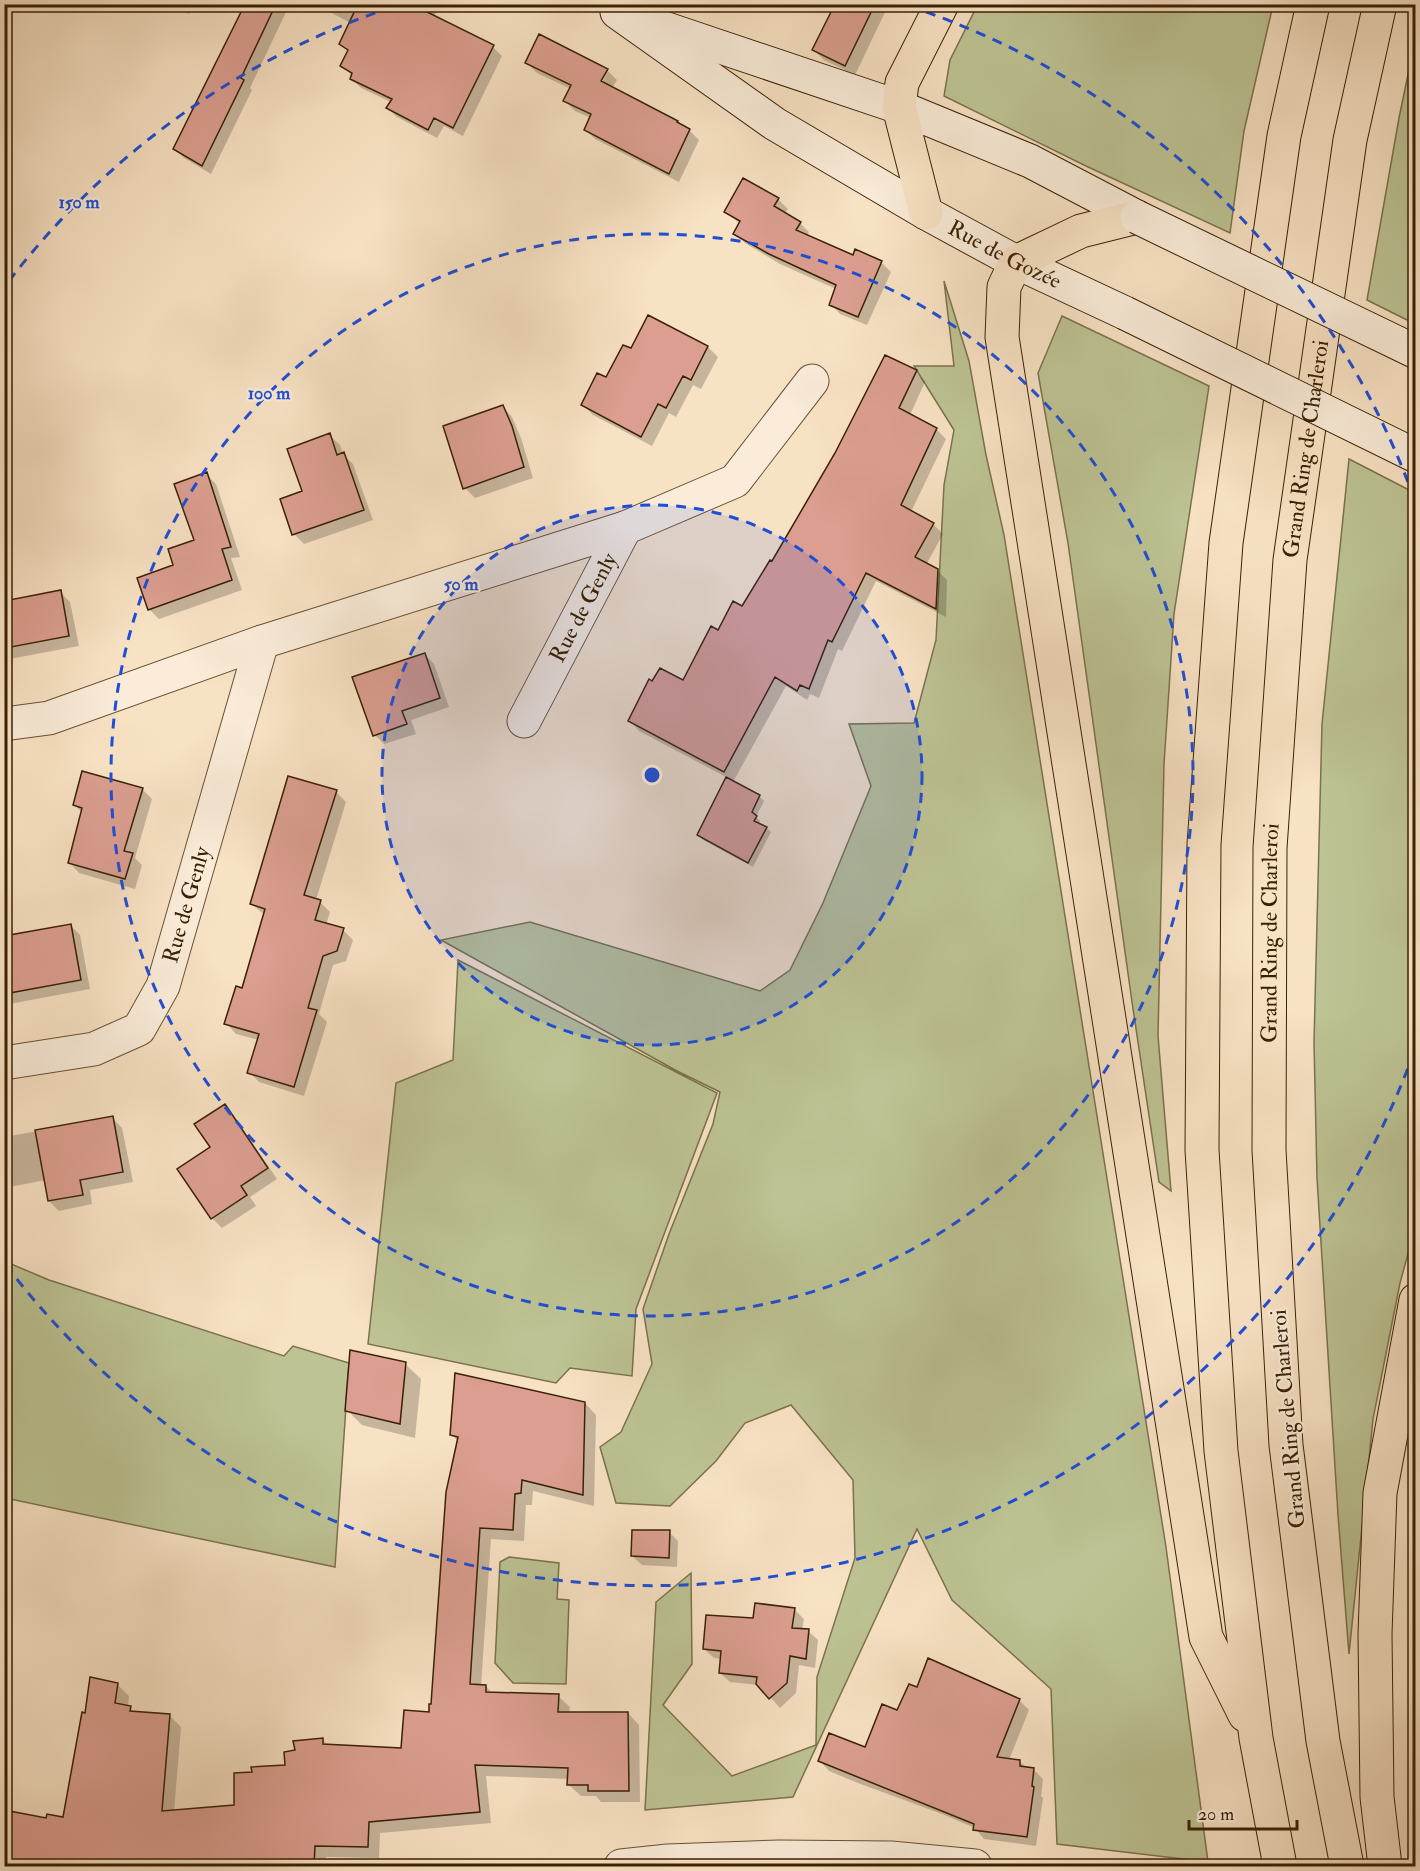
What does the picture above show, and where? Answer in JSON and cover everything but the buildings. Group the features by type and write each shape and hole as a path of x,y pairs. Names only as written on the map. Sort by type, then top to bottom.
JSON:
{"highway":[{"path":"926,213 899,107 902,82 942,4"},
{"path":"1280,1866 1256,1738 1221,1450 1202,1161 1204,844 1226,543 1284,136 1313,4"},
{"name":"Grand Ring de Charleroi","path":"1347,1866 1323,1741 1286,1445 1269,1150 1270,848 1290,560 1350,140 1380,4"},
{"path":"1137,217 1081,231 1016,262 1004,287 1002,337 1206,1637 1256,1738"},
{"path":"1385,1866 1377,1797 1375,1634 1380,1493 1416,1300"}],"street":[{"name":"Rue de Gozée","path":"609,8 899,107 1030,161 1137,217 1416,352"},
{"name":"Rue de Gozée","path":"609,8 775,124 926,213 1016,262 1416,456"},
{"name":"Rue de Genly","path":"4,724 49,718 262,642 626,528 735,480 812,381"},
{"name":"Rue de Genly","path":"524,721 626,528"},
{"name":"Rue de Genly","path":"4,1064 94,1049 138,1029 163,986 262,642"},
{"path":"621,1866 668,1861 779,1857 891,1858 975,1866"}],"green space":[{"path":"978,4 1273,5 1244,131 1230,233 944,96 950,60"},
{"path":"1415,41 1415,324 1367,300"},
{"path":"944,281 969,361 986,455 1004,535 1166,1547 1208,1862 1057,1844 1051,1689 952,1600 917,1529 793,1797 645,1810 656,1602 691,1573 692,1664 663,1705 732,1776 816,1745 817,1677 855,1558 853,1480 791,1405 745,1423 716,1461 670,1506 616,1503 600,1447 621,1432 652,1364 643,1309 669,1234 713,1124 720,1092 677,1071 441,940 530,922 760,991 790,970 823,903 871,786 849,724 914,723 936,640 944,485 954,430 914,366 954,366"},
{"path":"1062,316 1209,386 1174,614 1164,764 1158,1036 1171,1191 1159,1182 1068,543 1038,373"},
{"path":"1349,459 1415,493 1416,1225 1400,1283 1373,1419 1349,1654 1317,1178 1314,1042 1322,724"},
{"path":"458,960 717,1093 636,1309 632,1376 570,1368 556,1383 368,1344 396,1083 453,1060"},
{"path":"4,1261 49,1280 284,1356 293,1346 349,1363 335,1567 5,1498"},
{"path":"1416,1518 1415,1761 1410,1643"},
{"path":"509,1557 559,1563 557,1599 569,1600 566,1684 513,1683 495,1663 500,1562"}]}
